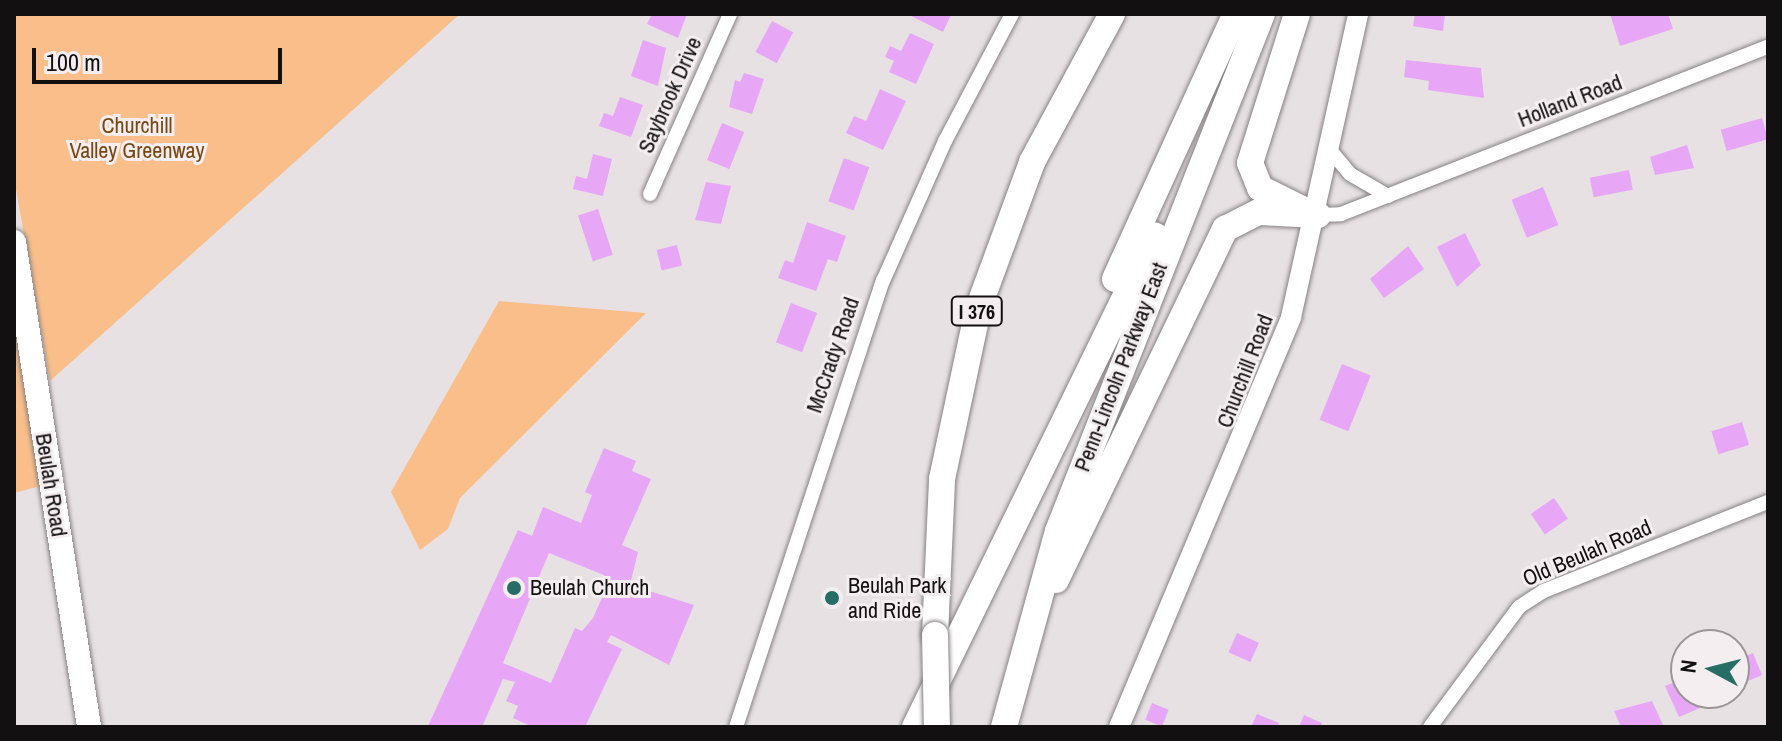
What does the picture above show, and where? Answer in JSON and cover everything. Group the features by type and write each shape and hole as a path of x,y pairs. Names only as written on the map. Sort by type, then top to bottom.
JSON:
{"highway":[{"name":"I 376","path":"937,727 935,635 942,479 978,309 1032,162 1112,14"},
{"path":"915,727 1001,543 1236,14"},
{"name":"Penn-Lincoln Parkway East","path":"1004,727 1020,656 1058,531 1231,82 1262,14"},
{"path":"1297,14 1254,144 1251,173 1268,194 1318,215"},
{"path":"1001,543 1231,82"},
{"path":"1020,656 1225,229 1259,212 1318,215"}],"main road":[{"name":"Beulah Road","path":"14,242 89,727"}],"street":[{"name":"Saybrook Drive","path":"650,194 730,14"},
{"name":"McCrady Road","path":"736,727 878,293 945,141 1012,14"},
{"name":"Churchill Road","path":"1119,727 1276,362 1318,215 1358,14"},
{"name":"Holland Road","path":"1318,215 1341,214 1768,47"},
{"path":"1330,150 1350,174 1388,196"},
{"name":"Old Beulah Road","path":"1430,727 1519,607 1544,591 1768,502"}],"green space":[{"name":"Churchill Valley Greenway","path":"14,14 460,14 50,381 14,178"},
{"path":"499,301 646,313 460,498 448,529 420,550 391,492"},
{"path":"14,310 40,486 14,493"}],"building":[{"path":"652,14 687,14 678,38 647,24"},
{"path":"907,14 948,14 951,15 943,32"},
{"path":"1415,14 1445,14 1443,31 1413,26"},
{"path":"1610,14 1668,14 1673,29 1620,46"},
{"path":"772,21 793,32 777,63 756,52"},
{"path":"910,33 934,44 916,84 889,72 894,61 885,57 890,46 901,51"},
{"path":"643,40 666,48 658,86 631,76"},
{"path":"1406,60 1481,68 1484,98 1428,90 1429,81 1404,77"},
{"path":"744,73 764,79 752,114 729,107 735,80 740,82"},
{"path":"880,89 906,101 883,150 846,133 854,116 866,121"},
{"path":"620,97 643,105 631,137 599,126 604,113 613,116"},
{"path":"1762,118 1768,139 1727,151 1721,130"},
{"path":"722,123 744,132 729,169 707,160"},
{"path":"1687,145 1694,168 1655,175 1650,157"},
{"path":"593,154 612,159 603,196 573,189 576,176 587,179"},
{"path":"844,158 869,167 854,210 828,201"},
{"path":"1629,170 1633,190 1594,197 1590,178"},
{"path":"706,182 731,186 721,224 695,220"},
{"path":"1543,187 1558,225 1527,238 1511,200"},
{"path":"598,209 613,255 593,261 578,215"},
{"path":"807,222 846,236 837,262 828,259 816,291 778,278 785,260 793,263"},
{"path":"1465,233 1481,265 1457,287 1437,247"},
{"path":"677,245 682,265 662,270 657,250"},
{"path":"1408,246 1424,269 1384,298 1370,279"},
{"path":"791,303 817,313 802,352 776,342"},
{"path":"1342,364 1371,376 1348,431 1320,420"},
{"path":"1742,422 1749,445 1718,454 1711,431"},
{"name":"Beulah Church","path":"604,448 636,461 632,471 651,479 622,545 638,552 630,585 694,605 669,665 611,635 607,642 622,649 585,727 533,727 513,718 518,706 506,701 515,682 503,679 482,727 428,726 518,530 532,536 543,507 581,523 592,495 585,492","holes":["549,553 604,575 608,584 593,618 582,631 575,628 551,683 503,663"]},
{"path":"1554,498 1568,519 1545,534 1531,514"},
{"path":"1237,633 1259,643 1250,662 1228,652"},
{"path":"1753,653 1762,675 1750,680 1750,654"},
{"path":"1652,701 1663,725 1621,727 1614,711"},
{"path":"1152,703 1169,710 1162,726 1145,720"},
{"path":"1675,709 1698,709 1679,717"},
{"path":"1257,714 1279,723 1277,727 1251,727"},
{"path":"1304,715 1322,723 1320,727 1299,727"}],"place":[{"name":"Beulah Church","path":"514,588"},
{"name":"Beulah Park and Ride","path":"832,598"}]}
